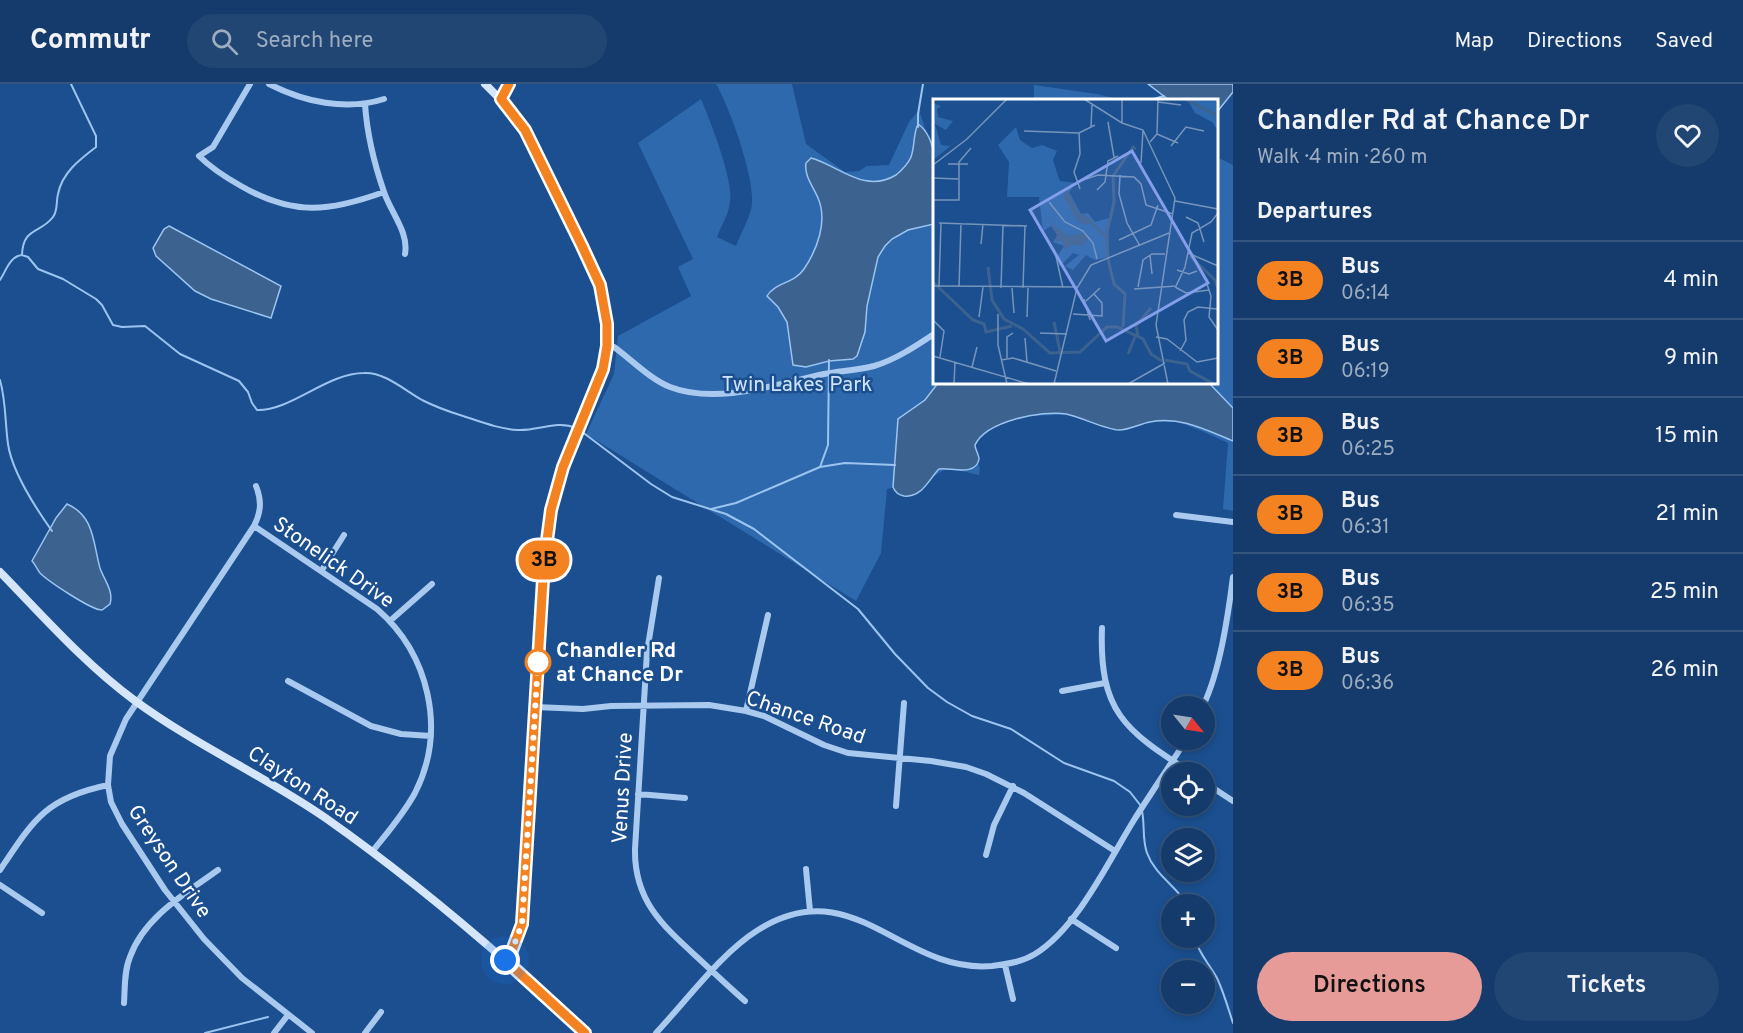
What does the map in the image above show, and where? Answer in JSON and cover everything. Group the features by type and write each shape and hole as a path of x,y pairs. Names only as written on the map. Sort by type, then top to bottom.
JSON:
{"street":[{"path":"250,84 213,147 199,156 211,168 260,197 284,206 337,207 384,192"},
{"path":"269,84 290,95 314,101 365,104 384,99"},
{"path":"485,84 511,110 531,142 600,285 607,317 607,346 600,378 568,453 551,510 544,563 522,924 511,953 505,960"},
{"path":"501,99 509,84"},
{"path":"365,104 366,124 372,152 384,192 405,238 405,254"},
{"path":"607,346 614,347 664,384 700,394 748,391 828,373 875,366 910,350 933,335"},
{"name":"Greyson Drive","path":"256,486 260,509 254,526 136,701 113,745 108,785 111,802 122,824 174,902 204,939 242,978 312,1033"},
{"path":"1176,515 1233,522"},
{"name":"Stonelick Drive","path":"254,526 363,598 390,620 404,637 421,670 428,694 430,736 425,767 416,791 372,852"},
{"path":"322,570 344,535"},
{"name":"Clayton Road","path":"0,572 87,660 136,701 292,796 372,852 505,960 585,1033"},
{"path":"1206,696 1218,659 1233,577"},
{"name":"Venus Drive","path":"659,578 648,640 635,867 642,890 653,913 664,927 745,1002"},
{"path":"390,620 432,584"},
{"path":"746,711 768,615"},
{"path":"1102,628 1101,652 1105,683 1111,700 1124,723 1173,762 1180,750"},
{"path":"288,681 371,726 392,732 430,736"},
{"path":"1062,691 1105,683"},
{"path":"896,806 904,703"},
{"name":"Chance Road","path":"535,707 583,709 611,706 709,705 746,711 776,721 817,742 842,751 858,755 931,761 966,767 1013,786 1115,851"},
{"path":"656,1033 729,952 760,929 795,913 831,911 854,917 918,951 971,967 1005,965 1020,961 1037,952 1071,919 1090,895 1115,851 1161,780"},
{"path":"0,870 31,826 55,803 71,795 108,785"},
{"path":"986,855 994,825 1013,786"},
{"path":"1215,789 1233,801"},
{"path":"638,794 685,798"},
{"path":"806,869 810,911"},
{"path":"124,1003 128,964 134,948 154,921 174,902 218,870"},
{"path":"0,885 42,913"},
{"path":"1071,919 1116,948"},
{"path":"1005,965 1013,999"},
{"path":"365,1033 381,1012"},
{"path":"274,1033 288,1015"}],"green space":[{"name":"Twin Lakes Park","path":"716,84 792,84 806,144 845,172 859,171 867,166 889,165 909,122 919,110 928,137 933,164 933,384 1218,384 1218,160 1233,165 1233,511 1223,509 1228,443 1202,431 1178,422 1143,422 1077,414 1029,416 1000,421 969,442 980,468 979,475 953,469 944,470 926,481 887,489 881,553 856,601 586,434 614,374 618,336 691,296 678,267 693,259 638,143 701,99 720,150 730,192 728,211 717,237 736,246 748,219 752,203 749,176 734,125"},
{"path":"1034,85 1116,99 1034,99"}],"shaded area":[{"path":"1148,84 1233,84 1233,92 1218,111 1218,99 1168,99"},
{"path":"918,124 926,132 933,152 933,224 908,230 892,239 878,257 867,306 865,332 857,356 853,359 829,361 806,367 793,365 787,322 778,307 767,296 774,288 800,274 813,253 820,235 821,207 808,177 806,163 811,158 852,177 873,181 884,180 896,175 910,160"},
{"path":"169,226 281,286 271,318 211,299 195,291 156,256 153,248 164,229"},
{"path":"937,384 1210,384 1233,408 1233,441 1183,422 1150,422 1119,430 1066,414 1030,416 990,429 981,437 975,445 979,459 973,468 968,470 939,469 916,494 902,496 893,487 898,419 925,400"},
{"path":"67,504 83,516 91,532 100,568 111,595 110,604 102,610 80,600 52,582 40,573 32,561 56,518"}],"waterway":[{"path":"22,255 25,240 29,235 55,215 60,186 67,173 96,147 96,136 71,84"},
{"path":"918,127 923,84"},
{"path":"1154,99 1164,96"},
{"path":"22,255 28,257 38,269 63,279 96,299 113,325 145,326 180,354 239,381 248,392 257,410 283,405 336,379 372,373 387,378 436,406 496,426 518,430 555,425 576,428"},
{"path":"0,280 11,261 22,255"},
{"path":"820,467 828,445 829,360"},
{"path":"0,380 10,455 19,478 52,531"},
{"path":"581,431 651,484 672,497 726,514 754,529 858,609 895,654 928,688 947,702 972,716 1011,729 1064,763 1114,781 1130,792 1141,806"},
{"path":"711,509 736,503 820,467 845,463 895,465"},
{"path":"1142,811 1147,853 1155,868 1179,894"},
{"path":"1198,948 1217,978 1233,1023"},
{"path":"205,1033 268,1017"}],"bus line":[{"name":"3B","path":"509,84 501,99 525,130 537,152 600,285 608,334 603,369 563,467 546,539 522,924 511,953 505,960 585,1033"}],"place":[{"name":"Chandler Rd at Chance Dr","path":"538,662"}],"route":[{"path":"505,960 511,953 522,924 538,662"}]}
